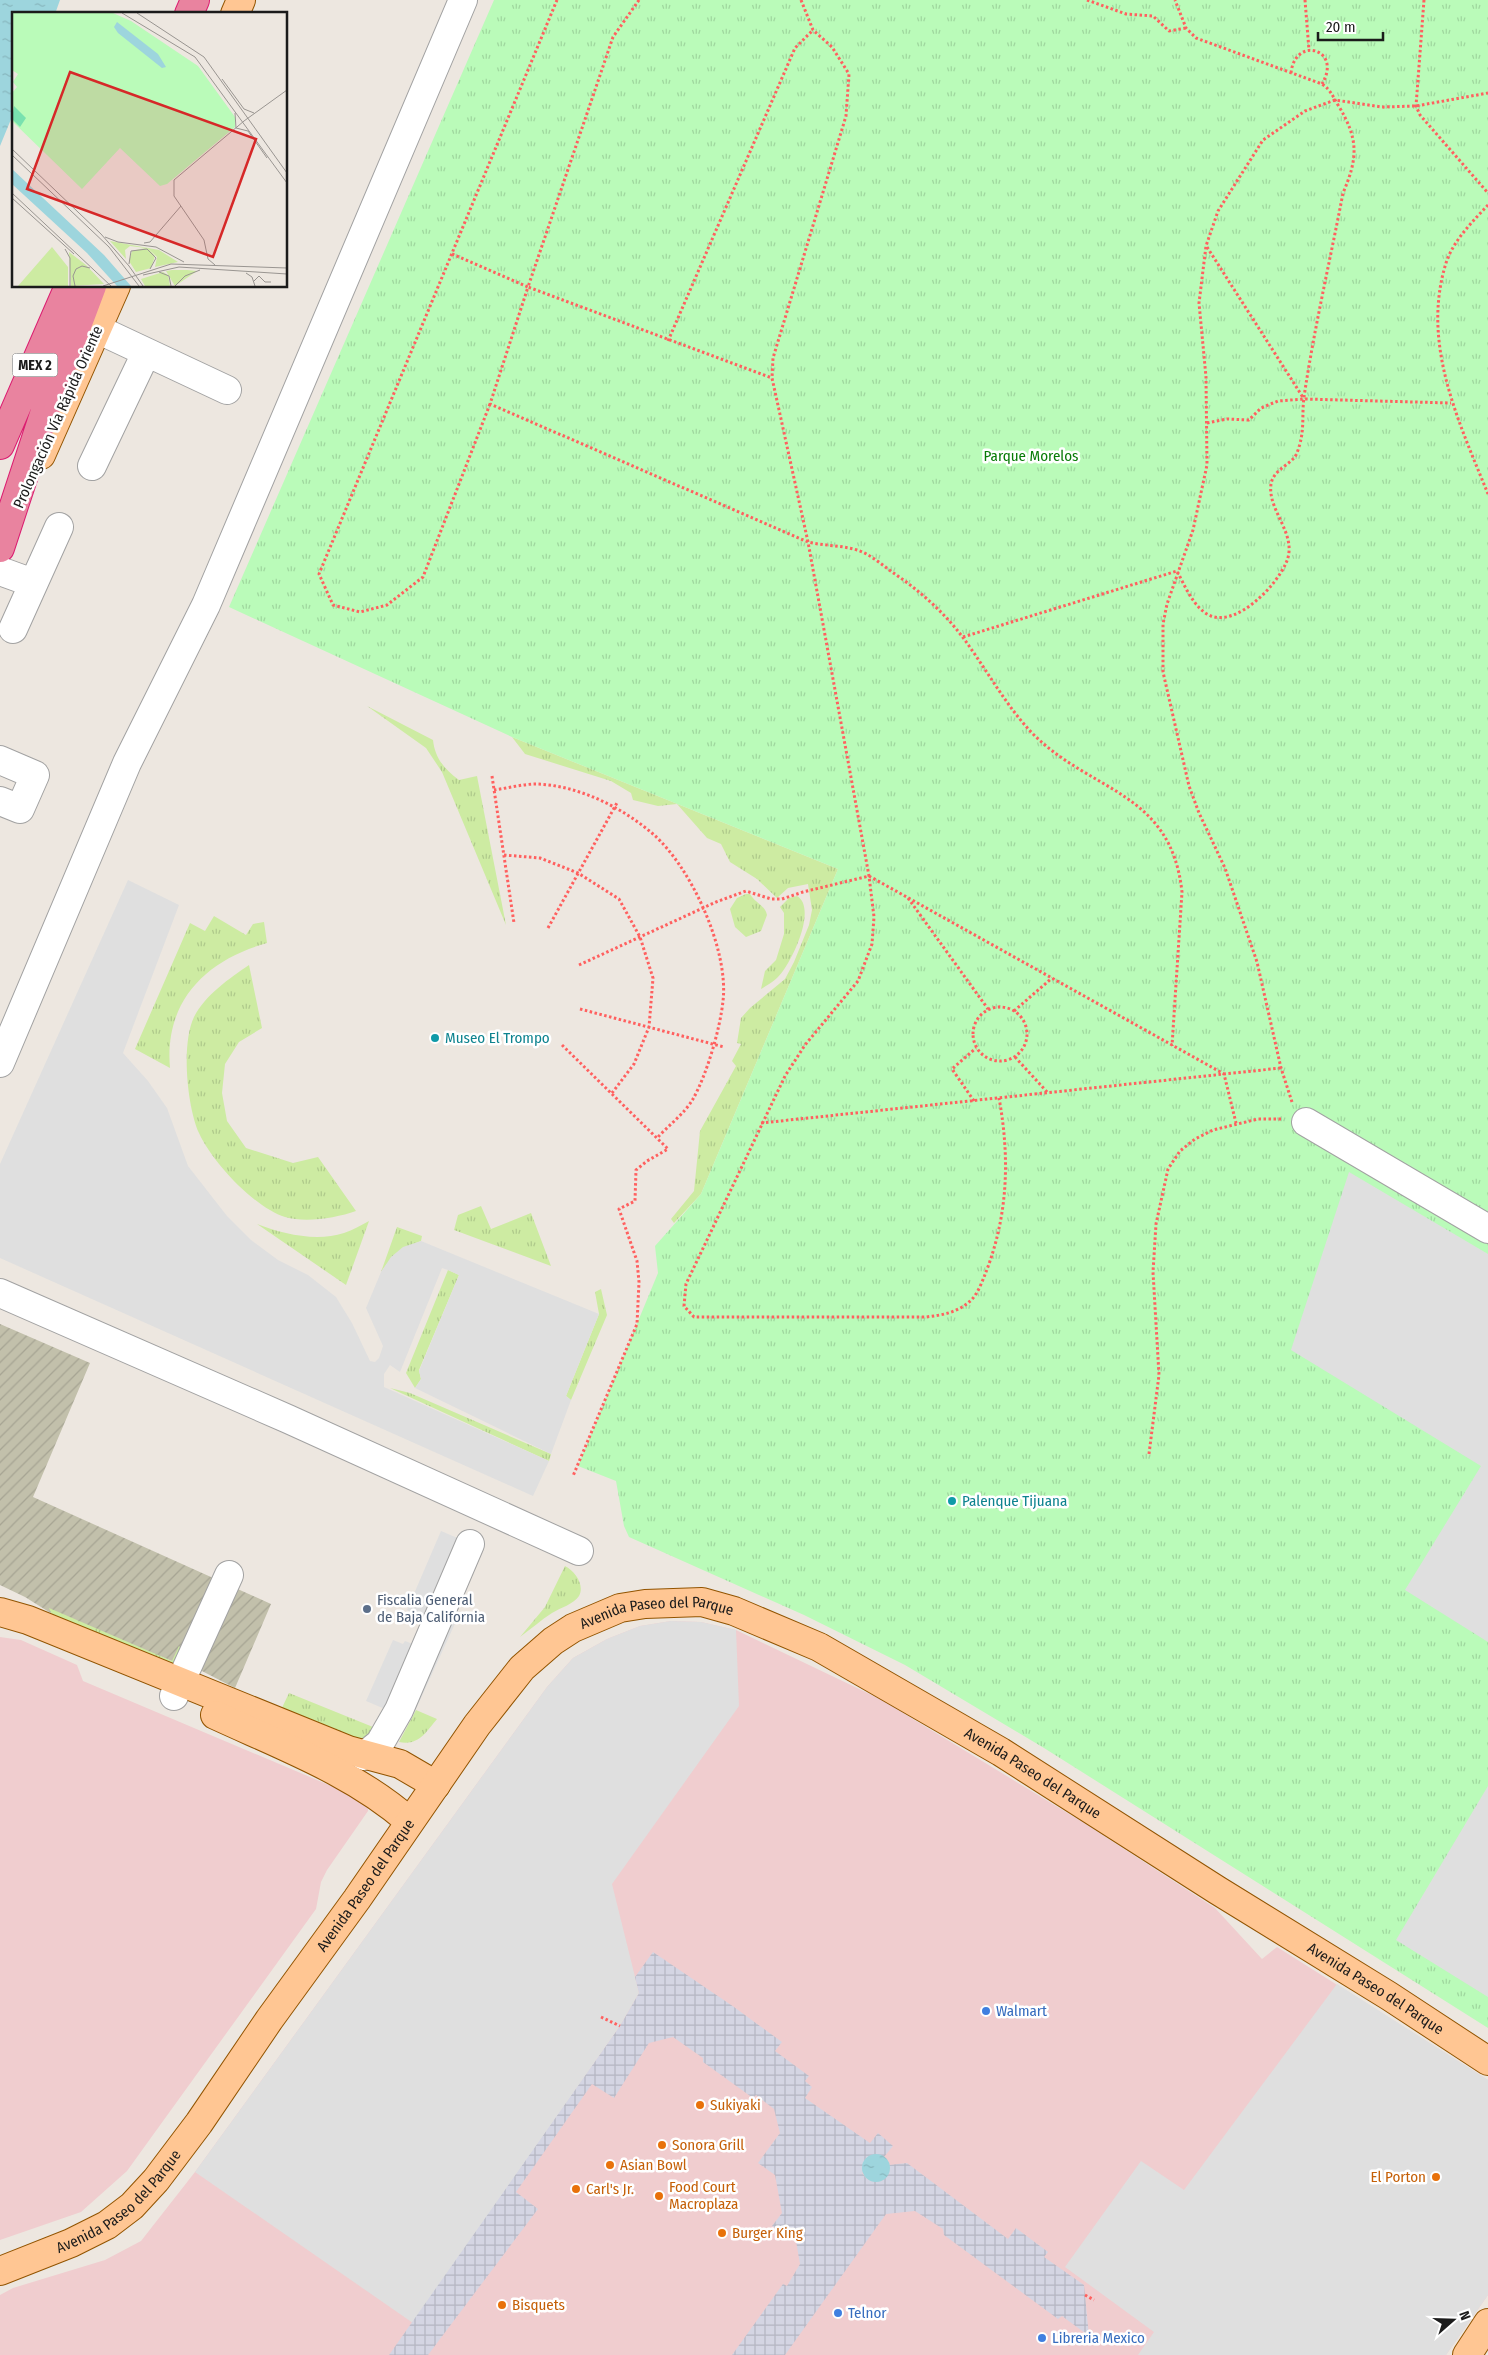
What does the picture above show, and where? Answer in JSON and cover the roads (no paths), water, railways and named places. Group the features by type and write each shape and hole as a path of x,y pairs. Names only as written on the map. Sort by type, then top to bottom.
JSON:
{"highway":[{"name":"MEX 2","path":"0,444 68,288"},
{"path":"0,548 46,408 91,288"}],"main road":[{"path":"236,12 241,0"},
{"name":"Prolongación Vía Rápida Oriente","path":"0,548 115,288"},
{"name":"Avenida Paseo del Parque","path":"2,2268 71,2243 107,2225 132,2206 156,2180 199,2124 274,2012 357,1899 409,1821 503,1691 522,1668 573,1628 620,1608 645,1604 702,1602 768,1624 819,1647 983,1742 1389,1996 1488,2061"},
{"path":"0,1612 28,1620 177,1689 353,1781 376,1795 409,1821"},
{"path":"0,1623 23,1629 177,1689 364,1756 400,1764 436,1785"},
{"path":"1467,2355 1488,2323"}],"lane":[{"path":"0,1063 127,763 206,605 463,0"},
{"path":"97,329 227,390"},
{"path":"92,466 146,353"},
{"path":"13,629 59,527"},
{"path":"0,570 33,583"},
{"path":"0,760 35,775 20,809 0,801"},
{"path":"1306,1122 1488,1229"},
{"path":"0,1293 288,1419 579,1551"},
{"path":"364,1756 380,1743 399,1710 470,1544"},
{"path":"177,1689 229,1575"}],"water":[{"path":"0,0 60,0 56,12 12,12 12,117 0,146"},
{"path":"876,2154 886,2158 890,2168 886,2178 876,2182 866,2178 862,2168 866,2158"}],"place":[{"name":"Museo El Trompo","path":"435,1038"},
{"name":"Palenque Tijuana","path":"952,1501"},
{"name":"Fiscalia General de Baja California","path":"367,1609"},
{"name":"Walmart","path":"986,2011"},
{"name":"Sukiyaki","path":"700,2105"},
{"name":"Sonora Grill","path":"662,2145"},
{"name":"Asian Bowl","path":"610,2165"},
{"name":"El Porton","path":"1436,2177"},
{"name":"Carl's Jr.","path":"576,2189"},
{"name":"Food Court Macroplaza","path":"659,2196"},
{"name":"Burger King","path":"722,2233"},
{"name":"Bisquets","path":"502,2305"},
{"name":"Telnor","path":"838,2313"},
{"name":"Libreria Mexico","path":"1042,2338"}],"park label":[{"name":"Parque Morelos","path":"1031,456"}]}
